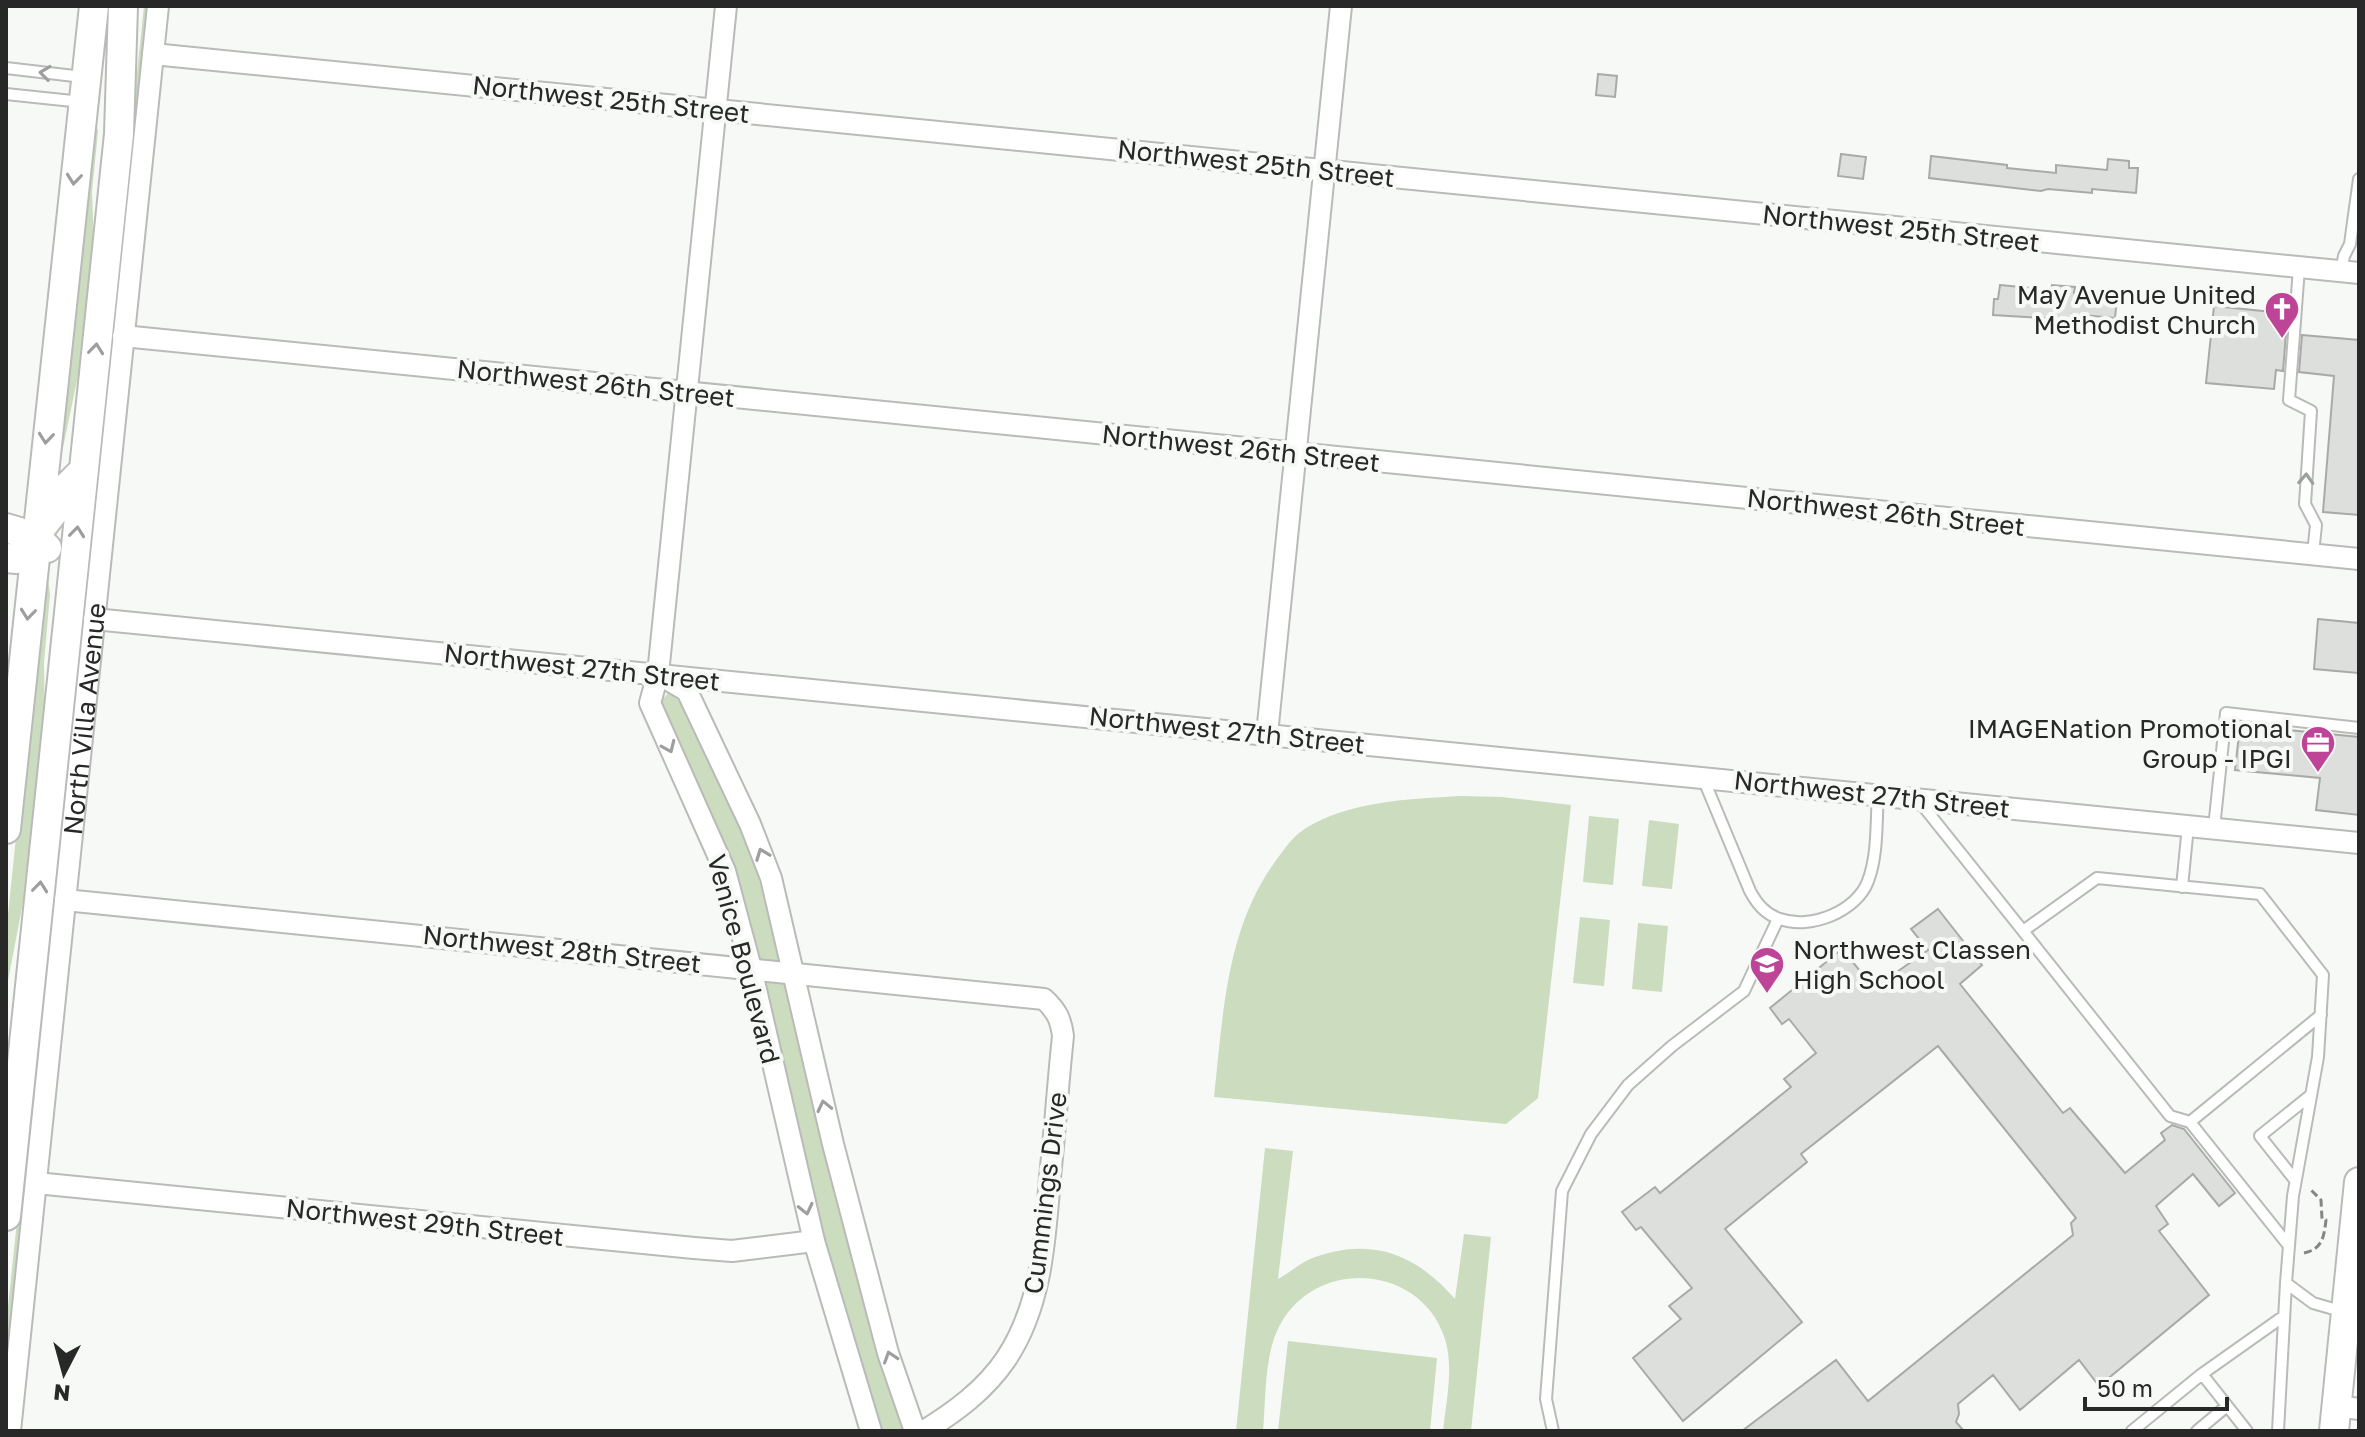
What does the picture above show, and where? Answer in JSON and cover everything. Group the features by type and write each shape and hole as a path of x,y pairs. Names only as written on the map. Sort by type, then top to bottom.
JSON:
{"main road":[{"path":"6,829 94,6"},
{"path":"86,89 122,9"},
{"name":"North Villa Avenue","path":"6,1216 10,1137 27,1022 119,134 122,9"},
{"path":"86,89 102,115 119,134"},
{"path":"6,558 17,559 56,509 63,491 83,471"},
{"path":"6,528 36,537 47,549 55,571 71,593"},
{"path":"6,1043 27,1022"},
{"path":"2343,1415 2346,1313 2359,1182"}],"street":[{"name":"North Villa Avenue","path":"10,1431 158,6"},
{"path":"658,674 726,6"},
{"path":"1267,734 1341,6"},
{"name":"Northwest 25th Street","path":"153,54 2350,272"},
{"name":"Northwest 26th Street","path":"123,336 2359,559"},
{"name":"Northwest 27th Street","path":"94,619 2359,843"},
{"name":"Venice Boulevard","path":"871,1431 814,1241 751,968 725,871 650,703 658,674 687,691 750,824 771,878 833,1144 888,1353 915,1431"},
{"name":"Northwest 28th Street","path":"65,900 1036,997 1044,999 1055,1009"},
{"name":"Cummings Drive","path":"924,1431 963,1405 995,1374 1020,1335 1036,1291 1045,1230 1063,1036 1062,1022 1055,1009"},
{"name":"Northwest 29th Street","path":"36,1183 732,1251 814,1241"}],"lane":[{"path":"6,68 86,89"},
{"path":"6,94 86,89"},
{"path":"2350,272 2344,256 2350,244 2359,179"},
{"path":"2299,268 2289,400 2311,411 2305,504 2316,525 2313,554"},
{"path":"2214,828 2226,713 2359,728"},
{"path":"1703,778 1759,906 1778,919 1789,921 1813,920 1848,908 1863,892 1873,861 1878,795"},
{"path":"1917,799 2170,1116 2190,1122 2289,1246"},
{"path":"2182,887 2188,826"},
{"path":"2023,931 2097,878 2260,894 2323,975 2318,1057 2295,1180 2278,1431"},
{"path":"1553,1431 1546,1399 1562,1191 1591,1134 1628,1085 1672,1046 1744,991 1778,919"},
{"path":"2190,1122 2321,1015"},
{"path":"2295,1180 2260,1136 2311,1095"},
{"path":"2286,1283 2313,1303 2346,1313"},
{"path":"2132,1431 2202,1374 2284,1316"},
{"path":"2202,1374 2247,1431"},
{"path":"2197,1431 2227,1406"}],"path":[{"path":"2304,1253 2320,1245 2324,1239 2326,1220 2322,1219 2321,1200 2307,1187"}],"green space":[{"path":"144,6 149,6 6,1391 6,1326"},
{"path":"95,120 98,131 92,192 94,246 86,337 58,472 55,471"},
{"path":"43,576 48,577 50,595 44,662 45,739 35,840 6,991 6,934"},
{"path":"670,690 686,711 750,847 783,966 762,964 734,866 661,702"},
{"path":"1460,796 1571,805 1538,1098 1506,1124 1214,1097 1224,1004 1237,943 1260,885 1287,846 1306,828 1342,812 1381,803"},
{"path":"1589,816 1619,819 1613,885 1583,882"},
{"path":"1649,820 1679,824 1672,889 1642,886"},
{"path":"1580,917 1610,920 1604,986 1573,983"},
{"path":"1638,923 1668,926 1662,992 1632,989"},
{"path":"764,979 781,981 790,992 889,1385 904,1431 883,1431 822,1241"},
{"path":"1265,1148 1293,1151 1278,1279 1310,1259 1332,1252 1372,1249 1390,1253 1424,1270 1455,1299 1464,1234 1491,1237 1471,1431 1443,1431 1448,1350 1433,1315 1415,1296 1393,1284 1369,1278 1344,1279 1320,1287 1298,1301 1281,1323 1271,1347 1263,1431 1236,1431"},
{"path":"1288,1341 1437,1358 1430,1431 1278,1431"}],"building":[{"path":"1598,74 1617,76 1615,97 1596,95"},
{"path":"1841,154 1866,157 1863,179 1838,176"},
{"path":"1931,156 2056,173 2056,165 2107,170 2108,159 2129,161 2129,168 2138,168 2136,193 2092,189 2092,193 2041,191 1929,178"},
{"path":"2000,285 2051,290 2052,285 2075,287 2074,293 2117,298 2115,318 2072,314 2072,320 1993,315 1994,299 1998,299"},
{"path":"2214,306 2282,313 2280,332 2286,333 2283,371 2276,370 2274,389 2206,383"},
{"path":"2302,335 2359,340 2359,515 2323,512 2334,376 2299,372"},
{"path":"2318,619 2359,623 2358,673 2314,669"},
{"name":"IMAGENation Promotional Group - IPGI","path":"2240,725 2359,737 2359,815 2316,810 2320,778 2235,770"},
{"path":"1938,909 1982,965 1960,984 2063,1113 2070,1108 2125,1173 2165,1140 2161,1133 2172,1125 2184,1129 2235,1193 2219,1206 2193,1174 2156,1206 2168,1224 2159,1231 2209,1295 2099,1386 2079,1360 2020,1410 1993,1375 1958,1404 1956,1422 1964,1431 1742,1431 1836,1360 1868,1401 2073,1235 2071,1223 2076,1218 1938,1046 1801,1154 1807,1162 1725,1229 1802,1322 1683,1421 1633,1358 1681,1319 1669,1306 1692,1288 1641,1227 1636,1230 1622,1212 1655,1187 1660,1193 1791,1087 1784,1079 1816,1053 1789,1019 1782,1024 1770,1008 1842,949 1874,988 1928,950 1911,929"}],"place":[{"name":"May Avenue United Methodist Church","path":"2282,340"},
{"name":"IMAGENation Promotional Group - IPGI","path":"2318,774"},
{"name":"Northwest Classen High School","path":"1767,995"}]}
